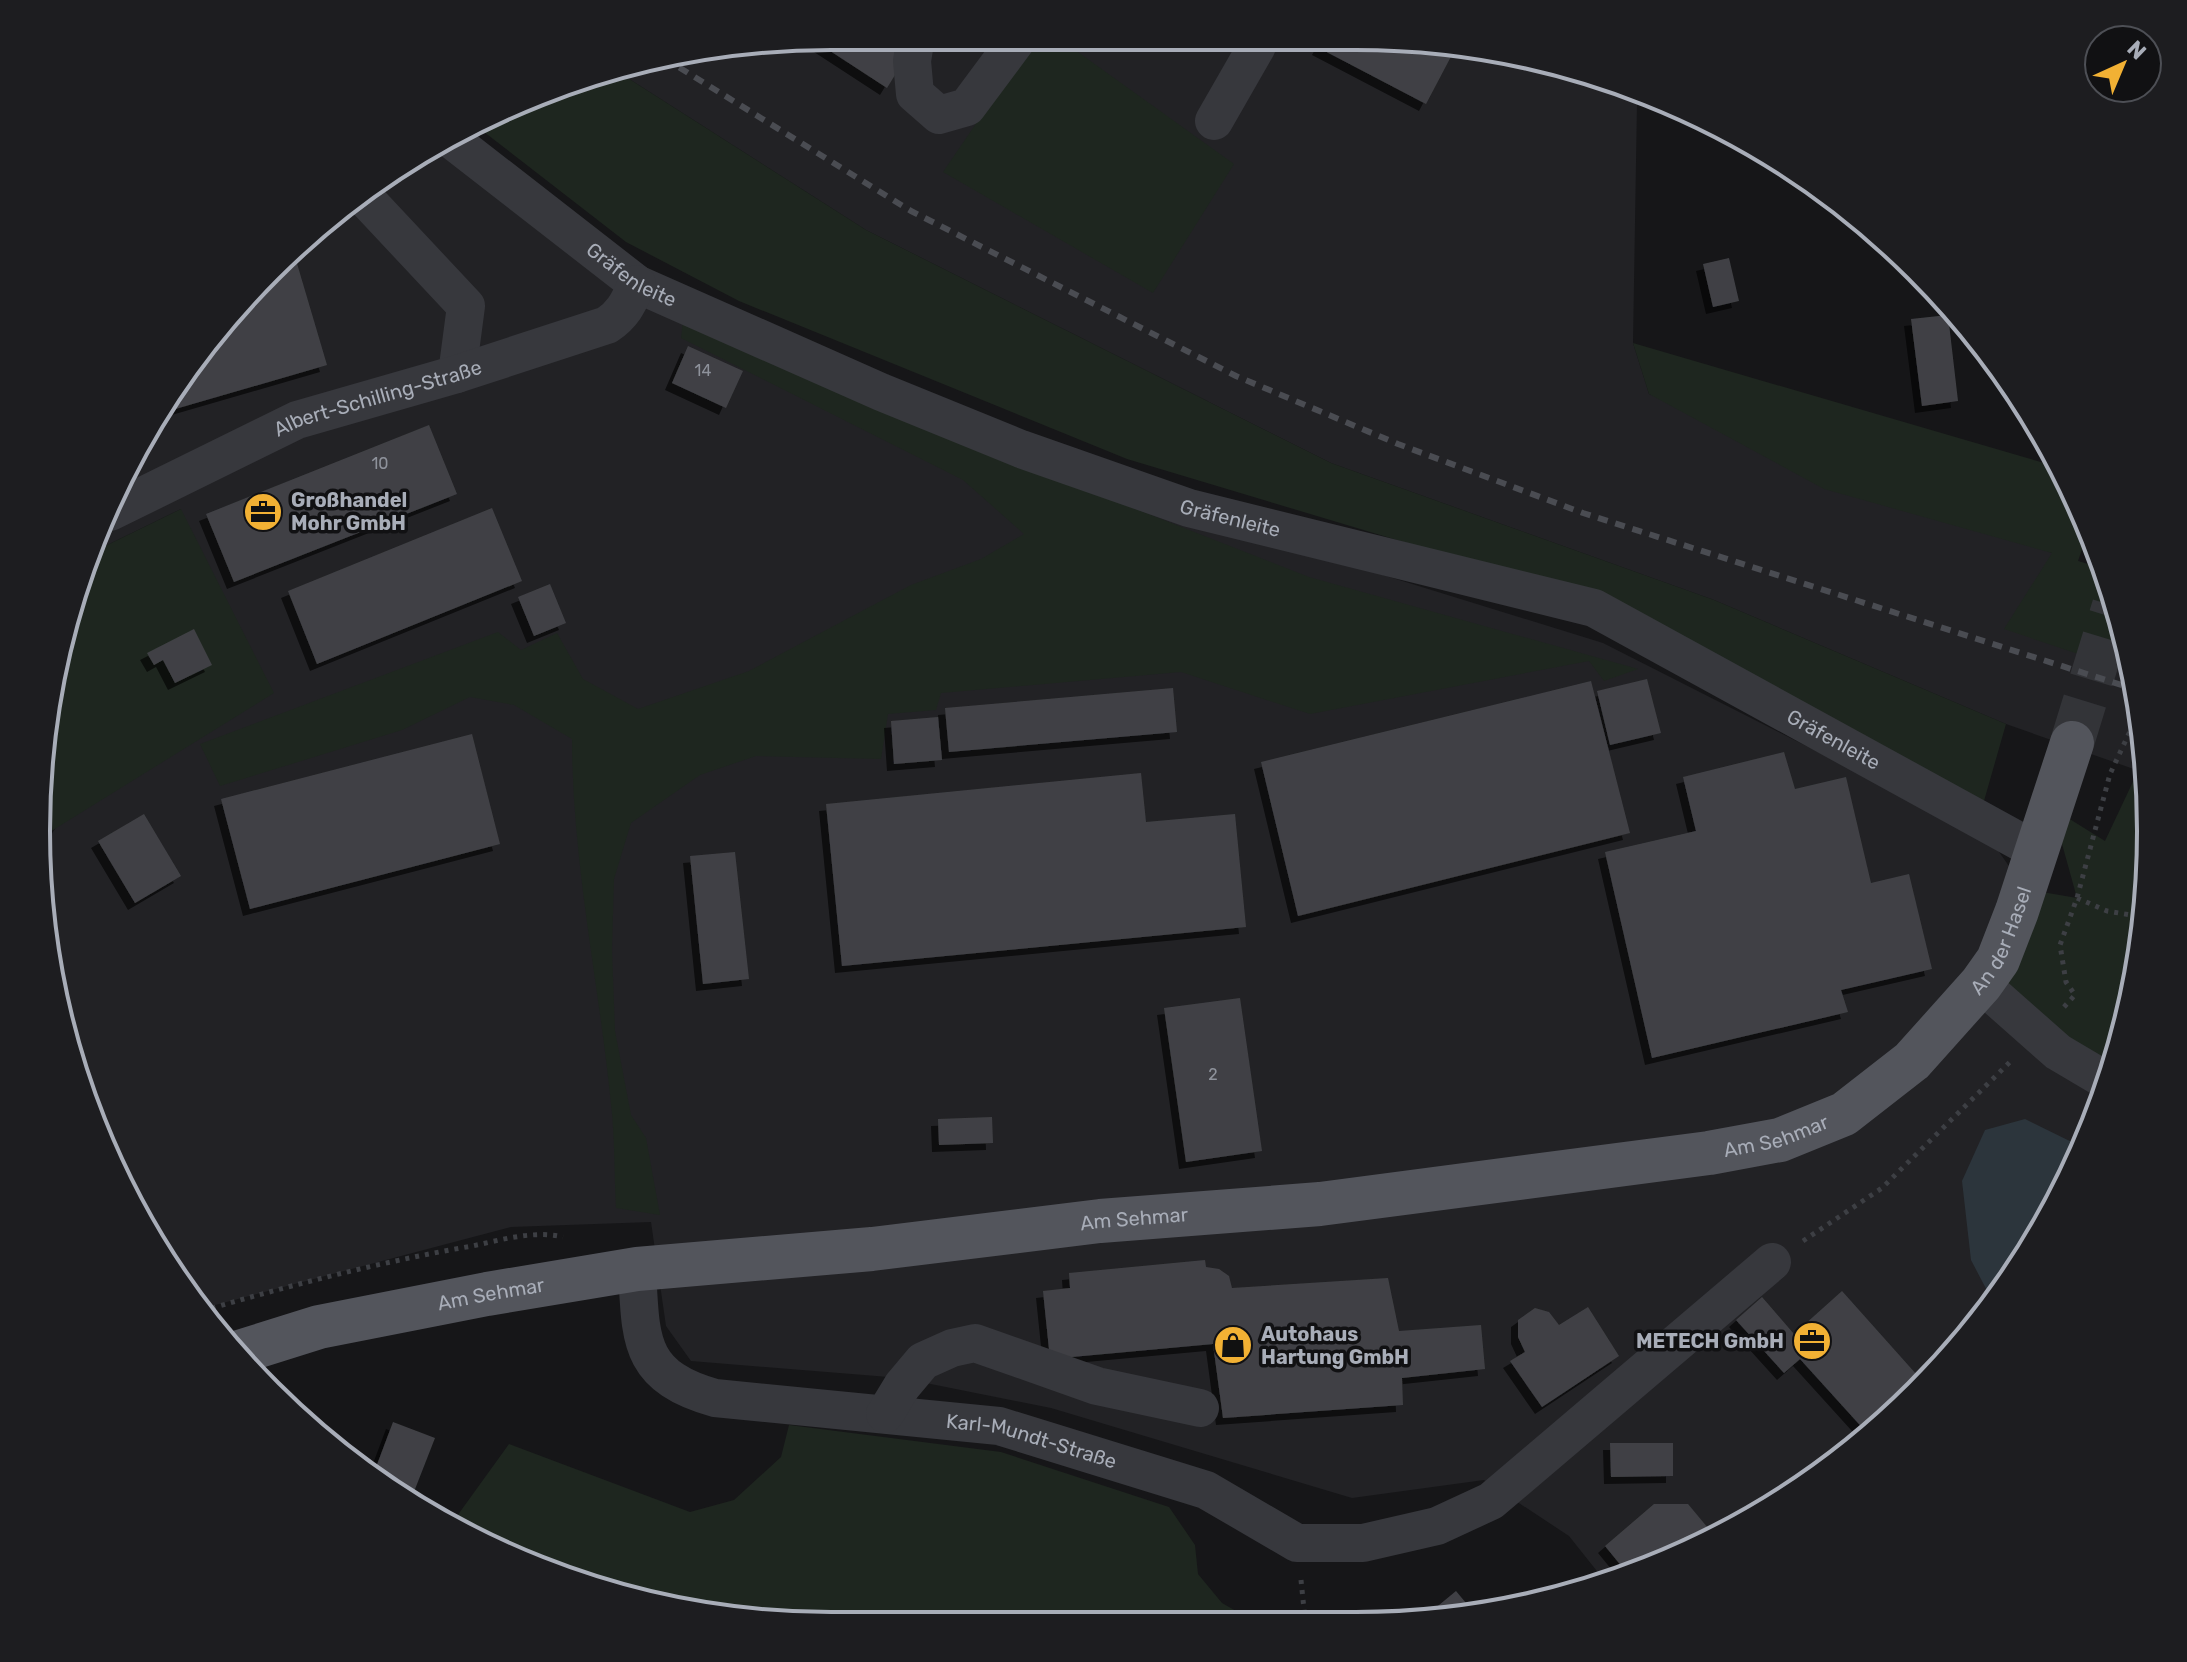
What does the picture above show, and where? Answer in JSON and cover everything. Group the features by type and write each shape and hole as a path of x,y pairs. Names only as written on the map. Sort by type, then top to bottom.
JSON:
{"main road":[{"name":"An der Hasel","path":"1981,984 1998,960 2072,743"},
{"name":"Am Sehmar","path":"247,1349 319,1327 637,1269 872,1249 1100,1221 1320,1204 1709,1153 1780,1140 1844,1114 1912,1061 1981,984"}],"street":[{"path":"914,50 915,94 939,115 967,107 1009,50"},
{"path":"1214,121 1255,50"},
{"name":"Gräfenleite","path":"459,145 637,284 881,392 1021,449 1189,508 1594,608 2037,851"},
{"path":"369,202 466,306 457,374"},
{"name":"Albert-Schilling-Straße","path":"122,506 297,420 457,374 607,325 626,308 637,284"},
{"name":"An der Hasel","path":"1981,984 2058,1052 2098,1076"},
{"name":"Karl-Mundt-Straße","path":"637,1269 641,1335 651,1358 668,1377 691,1391 715,1398 999,1426 1206,1490 1297,1543 1363,1543 1437,1526 1491,1501 1772,1262"},
{"path":"885,1414 902,1386 923,1361 952,1348 975,1343 1097,1386 1200,1408"}],"path":[{"path":"1772,1262 1882,1188 2075,995 2066,982 2060,945 2077,898 2110,774 2130,731"},
{"path":"2077,898 2107,911 2132,915"}],"shaded area":[{"path":"831,50 1356,50 1458,57 1508,65 1633,101 1637,103 1633,343 1649,394 2052,553 2090,565 2122,679 2134,769 2006,724 1714,600 1331,463 866,230 627,78 729,57"},
{"path":"1026,50 1075,50 1234,164 1153,293 943,172"},
{"path":"627,78 866,230 1331,463 1714,600 2006,724 1984,801 1590,598 1127,459 739,301 626,242 484,132 532,109"},
{"path":"442,154 602,278 937,437 1603,643 1990,839 2025,889 2101,1066 2096,1082 2078,1130 2032,1222 1976,1306 1908,1383 1831,1451 1790,1480 1701,1531 1655,1553 1599,1573 1569,1536 1484,1480 1352,1498 1051,1408 901,1378 691,1361 666,1326 651,1222 511,1227 211,1306 155,1222 109,1130 91,1082 65,983 57,933 50,836 181,509 103,547 155,440 211,356 244,316 316,244 356,211"},
{"path":"684,312 1072,484 1309,577 1638,669 1604,681 1589,661 1310,714 1181,672 941,693 936,710 888,714 881,759 756,756 700,775 631,823 614,879 612,950 615,1031 631,1115 646,1138 660,1215 616,1208 606,1059 576,831 572,739 514,705 470,697 402,730 220,786 200,744 498,632 521,650 557,633 583,679 638,709 749,671 911,585 981,559 1024,534 963,480 681,338"},
{"path":"1633,343 2044,463 2083,546 2078,561 2090,565 2096,580 2119,668 2004,629 2052,553 1824,489 1649,394"},
{"path":"181,509 274,693 50,832 52,780 65,679 91,580 103,547"},
{"path":"2135,778 2137,831 2130,933 2122,983 2098,1074 1981,984 2025,889 2077,898 2052,808 2105,841"},
{"path":"2025,1119 2072,1142 2032,1222 1987,1290 1971,1260 1962,1181 1985,1130"},
{"path":"789,1425 1001,1452 1169,1507 1195,1545 1198,1574 1222,1603 1238,1612 831,1612 729,1605 679,1597 580,1571 532,1553 457,1516 509,1444 690,1512 734,1500 781,1457"}],"building":[{"path":"829,50 896,50 906,57 887,88"},
{"path":"1323,50 1451,56 1426,104"},
{"path":"1729,258 1739,301 1713,307 1703,264"},
{"path":"297,262 327,365 174,409 211,356 244,316"},
{"path":"1943,316 1949,323 1958,401 1922,406 1911,319"},
{"path":"688,346 743,371 726,408 672,383"},
{"path":"429,425 457,494 234,582 206,514"},
{"path":"492,508 522,581 317,664 288,591"},
{"path":"550,584 566,623 534,636 518,597"},
{"path":"194,629 212,665 175,683 163,660 154,665 147,653"},
{"path":"1647,679 1661,733 1610,745 1597,691"},
{"path":"1591,681 1630,833 1298,916 1261,762"},
{"path":"1173,688 1177,732 949,752 945,708"},
{"path":"938,717 942,760 894,764 891,721"},
{"path":"472,734 500,844 250,909 221,799"},
{"path":"1784,752 1795,789 1846,777 1871,883 1909,874 1932,969 1841,990 1848,1012 1652,1058 1605,852 1696,831 1683,777"},
{"path":"1141,773 1146,822 1235,814 1246,927 842,966 826,804"},
{"path":"144,814 181,876 135,903 98,841"},
{"path":"735,852 749,979 703,984 690,856"},
{"path":"1240,998 1262,1151 1186,1162 1164,1008"},
{"path":"992,1117 993,1143 939,1145 938,1119"},
{"path":"1205,1260 1206,1267 1219,1269 1229,1276 1232,1288 1388,1278 1399,1331 1481,1325 1485,1369 1402,1378 1403,1405 1223,1418 1213,1344 1050,1359 1043,1291 1070,1288 1069,1273"},
{"path":"1842,1291 1916,1374 1861,1426 1800,1359 1784,1373 1736,1320 1762,1297 1794,1334"},
{"path":"1588,1307 1619,1356 1542,1407 1510,1361 1525,1352 1518,1337 1518,1320 1535,1308 1549,1312 1559,1325"},
{"path":"393,1422 435,1438 414,1491 377,1466"},
{"path":"1610,1443 1673,1443 1673,1476 1611,1477"},
{"path":"1654,1504 1688,1504 1708,1527 1621,1566 1605,1546"},
{"path":"1456,1591 1467,1604 1458,1605 1437,1607"}],"tunnel":[{"path":"2072,743 2109,624"}],"railway":[{"path":"676,66 911,211 1236,376 1398,444 1583,513 2123,686"}],"place":[{"name":"Großhandel Mohr GmbH","path":"263,512"},
{"name":"METECH GmbH","path":"1812,1341"},
{"name":"Autohaus Hartung GmbH","path":"1233,1345"}]}
